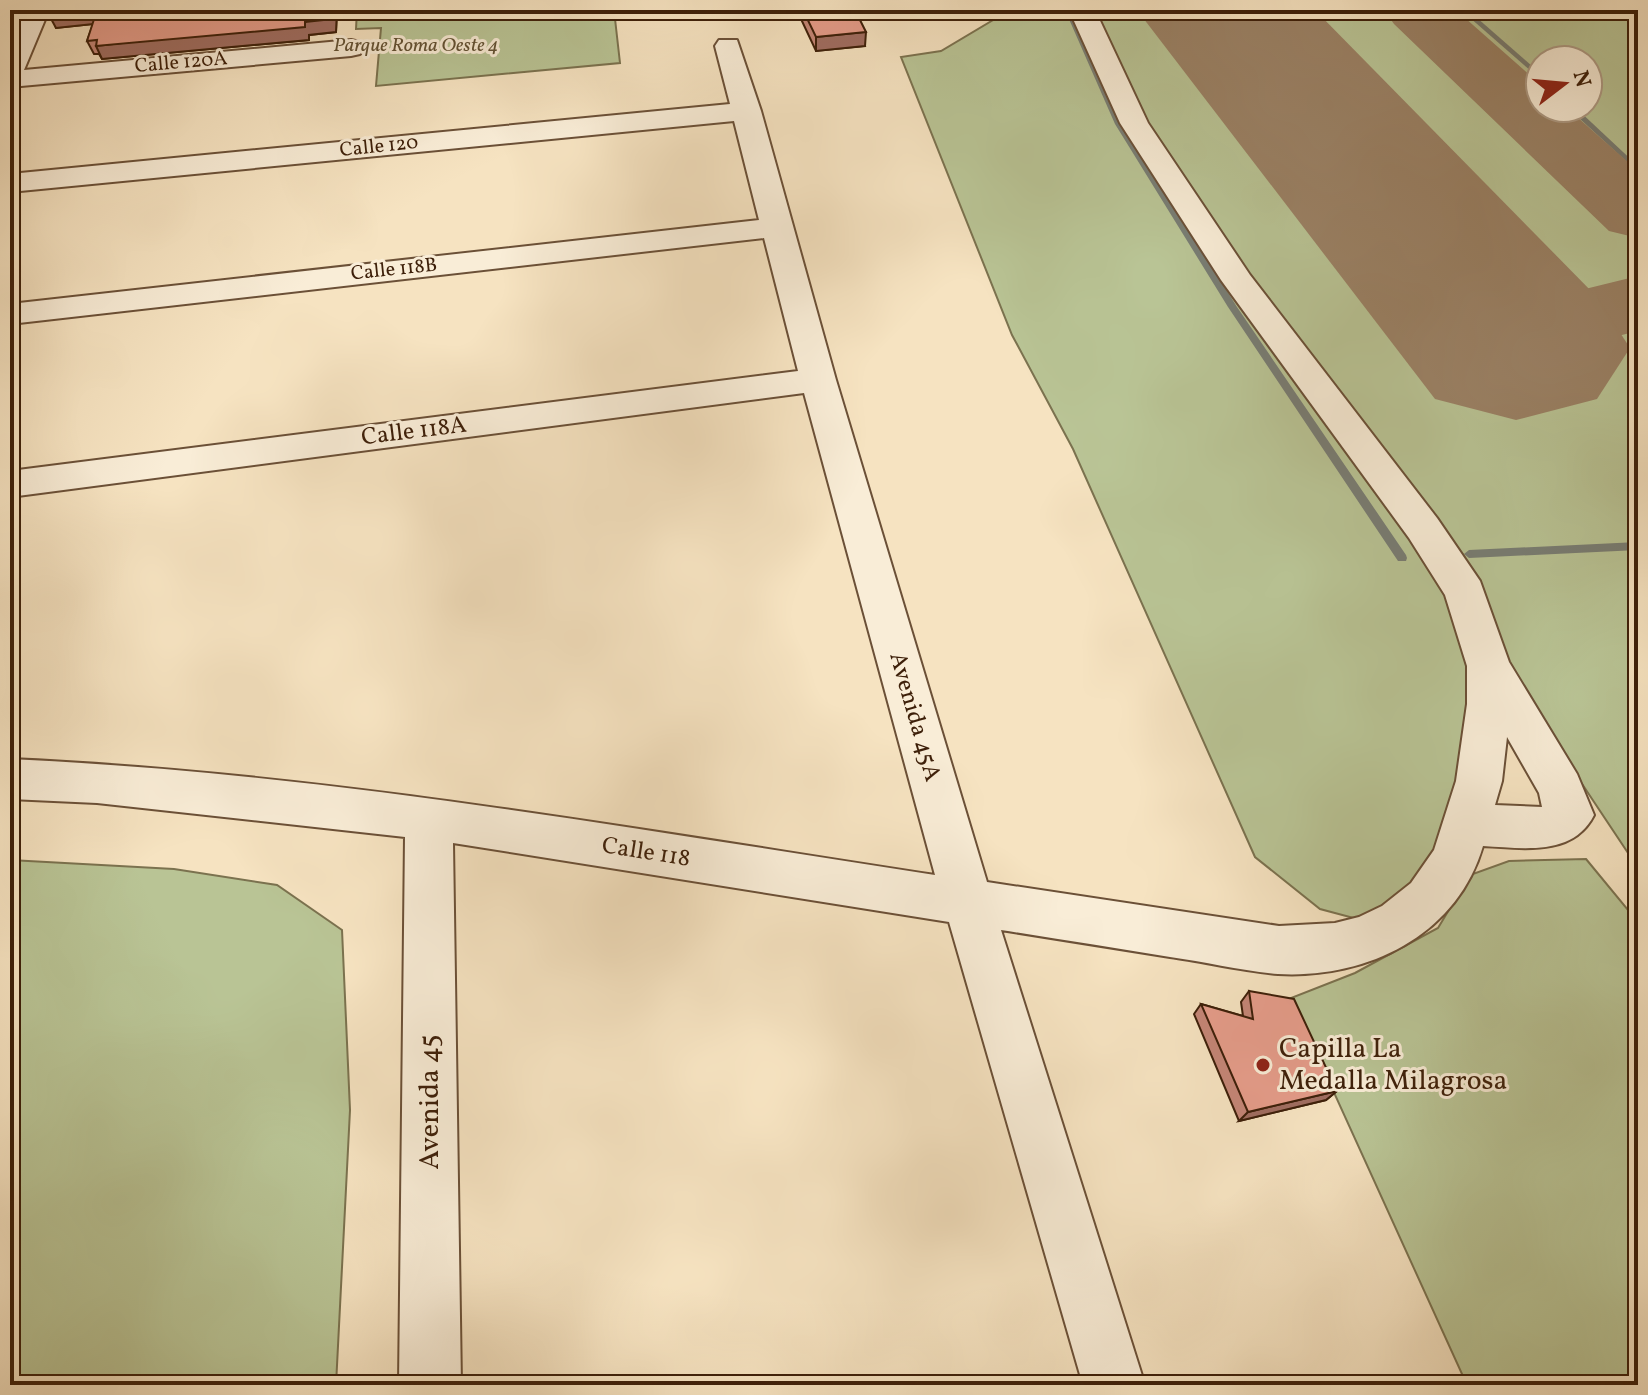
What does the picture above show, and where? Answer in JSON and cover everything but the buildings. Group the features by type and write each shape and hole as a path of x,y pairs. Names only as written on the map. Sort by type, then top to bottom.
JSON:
{"street":[{"path":"10,70 36,10"},
{"path":"1082,10 1134,123 1237,280 1423,528 1465,592 1489,666 1561,788 1570,815 1547,828 1467,824"},
{"name":"Avenida 45A","path":"728,46 818,380 968,903 1114,1385"},
{"name":"Calle 120A","path":"10,79 351,48"},
{"name":"Calle 120","path":"10,183 747,111"},
{"name":"Calle 118B","path":"10,314 778,227"},
{"name":"Calle 118A","path":"10,484 818,380"},
{"name":"Calle 118","path":"10,779 97,783 429,819 1279,950 1335,947 1367,939 1400,922 1429,899 1455,859 1479,781 1489,704 1489,666"},
{"name":"Avenida 45","path":"429,819 430,1385"}],"green space":[{"name":"Parque Roma Oeste 4","path":"357,10 614,10 620,63 376,86 381,28 356,29"},
{"path":"1010,10 1076,10 1101,70 1434,556 1475,664 1460,786 1441,857 1403,906 1361,920 1320,909 1255,857 1073,449 1012,335 901,57 941,51"},
{"path":"1089,10 1164,10 1453,368 1561,352 1638,322 1638,868 1142,123"},
{"path":"1272,10 1395,10 1638,240 1638,279 1567,302 1542,302"},
{"path":"1438,10 1638,10 1638,191 1564,124 1604,124 1604,44 1524,44 1524,88"},
{"path":"1586,859 1638,922 1638,1385 1467,1385 1291,998 1355,973 1438,928 1470,875 1509,861"},
{"path":"10,860 174,869 277,885 342,930 350,1110 336,1385 10,1385"}],"waterway":[{"path":"1068,10 1119,124 1233,307 1402,558"},
{"path":"1464,10 1524,63"},
{"path":"1589,124 1638,170"},
{"path":"1469,554 1638,546"}],"taxiway":[{"path":"1417,10 1638,214"},
{"path":"1457,280 1505,306 1544,317 1585,316 1638,303"}],"runway":[{"path":"1221,10 1516,348"}],"place":[{"name":"Capilla La Medalla Milagrosa","path":"1263,1065"}]}
